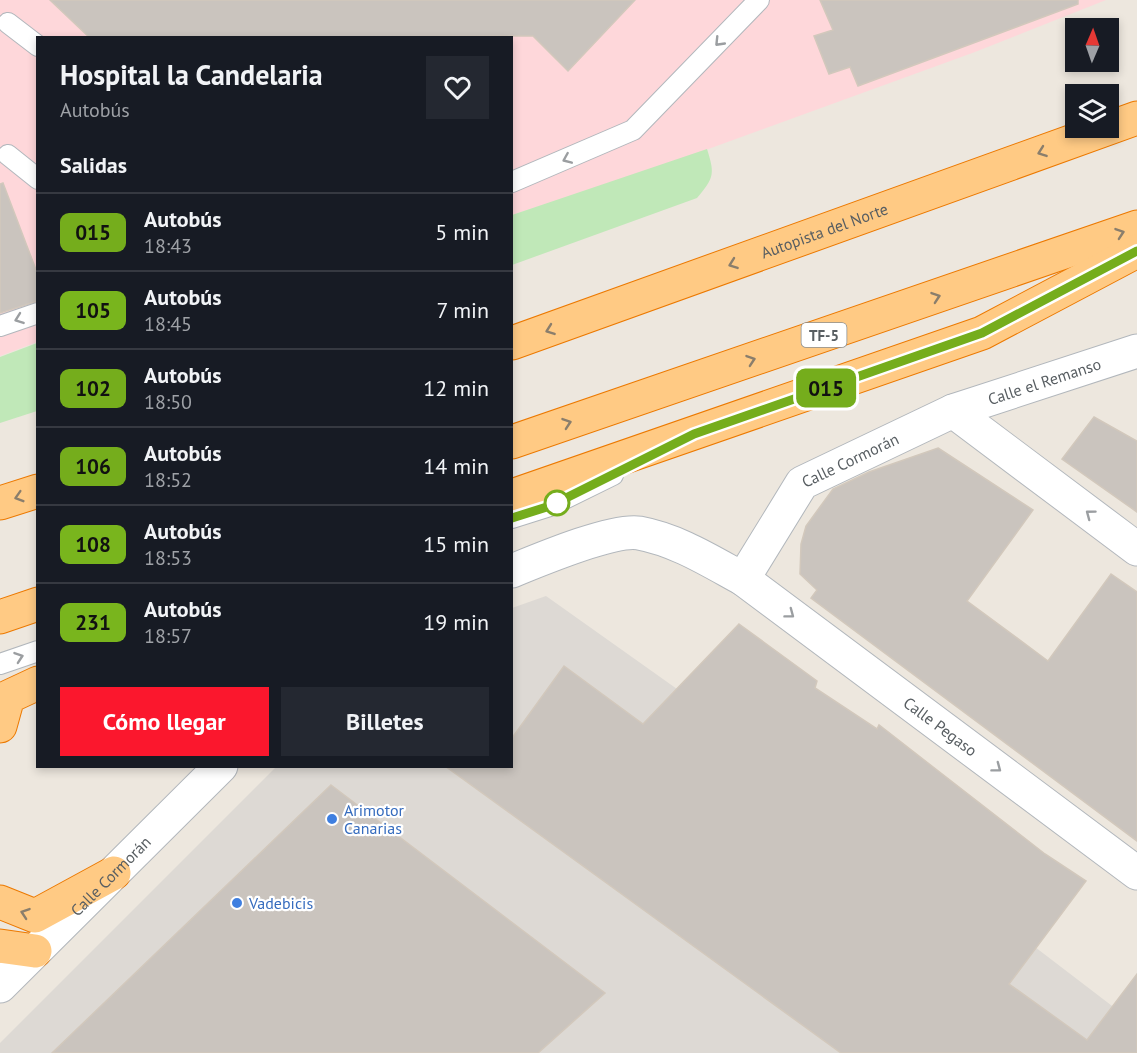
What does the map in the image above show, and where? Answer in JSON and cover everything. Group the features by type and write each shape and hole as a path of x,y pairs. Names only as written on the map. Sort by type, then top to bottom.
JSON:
{"highway":[{"name":"Autopista del Norte","path":"513,343 1137,118"},
{"name":"TF-5","path":"513,442 1137,227"},
{"path":"513,496 982,333 1137,251"},
{"path":"0,503 36,492"},
{"path":"0,617 36,605"},
{"path":"0,726 8,698 36,684"},
{"path":"0,902 35,916 114,873"},
{"path":"0,946 35,951"}],"street":[{"name":"Calle el Remanso","path":"952,411 1137,351"},
{"path":"952,411 1137,549"},
{"name":"Calle Cormorán","path":"743,579 802,483 952,411"},
{"path":"513,571 587,542 636,533 682,546 743,579"},
{"name":"Calle Pegaso","path":"743,579 1137,873"},
{"name":"Calle Cormorán","path":"0,986 219,768"}],"lane":[{"path":"513,182 633,130 759,0"},
{"path":"8,23 36,44"},
{"path":"8,156 36,177"},
{"path":"0,326 36,314"},
{"path":"513,518 550,506 694,434"},
{"path":"0,664 36,652"}],"shaded area":[{"path":"0,0 1106,0 975,52 678,160 513,215 513,36 36,36 36,342 0,356"},
{"path":"546,596 967,895 1137,1025 1137,1053 0,1053 0,1043 275,768 513,768 513,608"}],"green space":[{"path":"707,149 712,170 710,180 697,198 513,265 513,215"},
{"path":"36,343 36,411 0,423 0,357"}],"building":[{"path":"50,0 635,0 568,71 533,36 88,36"},
{"path":"820,0 1078,0 1078,4 858,86 850,67 829,74 814,36 833,30"},
{"path":"3,183 36,270 36,302 0,313 0,184"},
{"path":"1094,417 1137,441 1137,512 1062,459"},
{"path":"938,448 1033,510 967,601 1048,661 1111,574 1137,592 1137,841 811,598 817,590 800,574 801,544 806,526 833,489 869,472"},
{"path":"739,624 817,681 815,688 877,729 879,725 1045,854 1086,881 1009,984 1087,1040 1137,974 1137,1053 841,1053 448,768 513,768 513,737 564,666 643,724"},
{"path":"331,785 605,993 538,1053 52,1053"}],"bus line":[{"name":"015","path":"513,518 550,506 694,434 982,333 1137,251"}],"place":[{"name":"Arimotor Canarias","path":"332,819"},
{"name":"Vadebicis","path":"237,903"}]}
